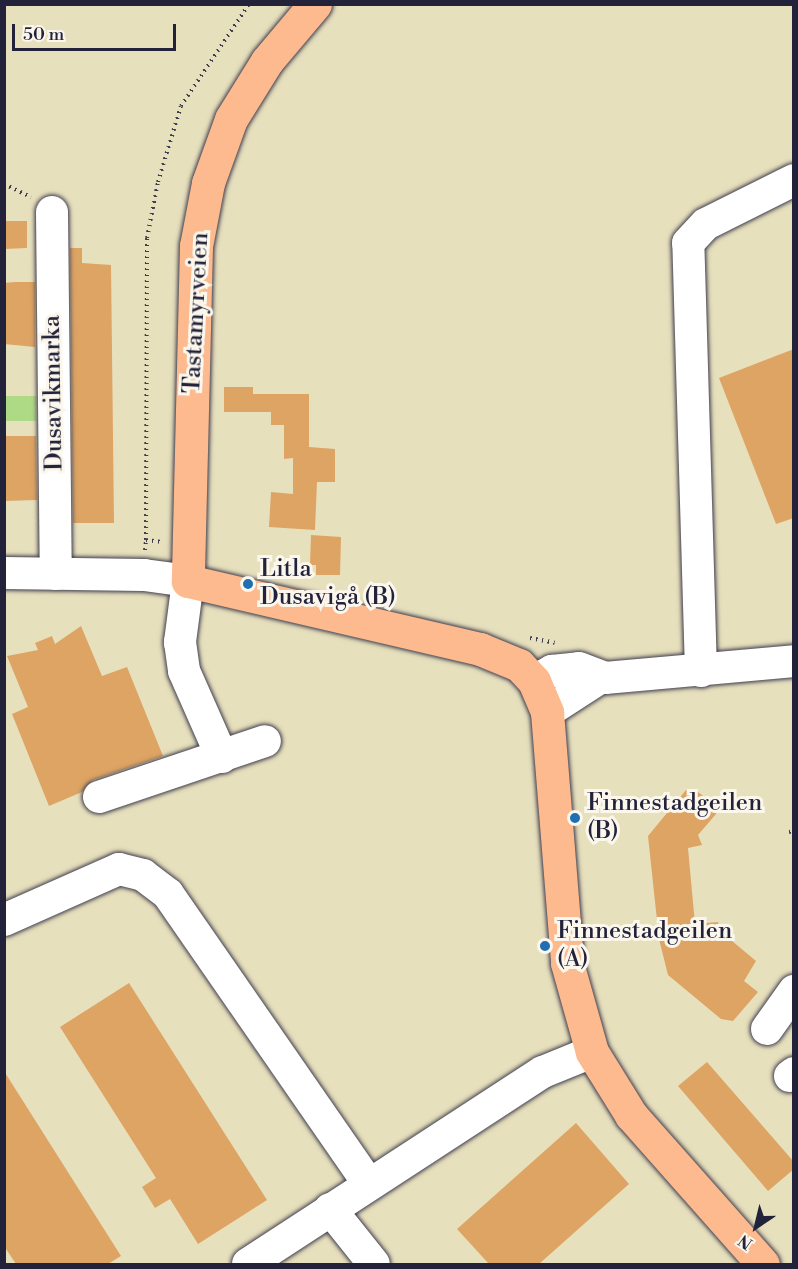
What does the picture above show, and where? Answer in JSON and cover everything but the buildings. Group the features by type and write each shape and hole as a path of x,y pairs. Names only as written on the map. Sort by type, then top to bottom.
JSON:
{"main road":[{"name":"Tastamyrveien","path":"188,582 196,246 208,183 231,119 267,61 315,4"},
{"path":"188,582 480,649 519,665 534,681 547,712 567,963 592,1052 631,1115 763,1264"}],"street":[{"path":"701,671 688,243 706,224 794,180"},
{"name":"Dusavikmarka","path":"52,212 56,574"},
{"path":"4,573 188,582 180,642 184,671 222,757"},
{"path":"534,681 552,671 579,668 601,677 701,671 794,661"},
{"path":"547,712 601,677"},
{"path":"99,797 265,741"},
{"path":"4,920 119,869 143,875 168,894 369,1184"},
{"path":"767,1029 794,991"},
{"path":"248,1264 543,1072 592,1052"},
{"path":"330,1209 374,1264"}],"path":[{"path":"146,540 147,238 158,182 181,106 249,4"}],"green space":[{"path":"4,396 36,396 36,421 5,421"}],"place":[{"name":"Litla Dusavigå (B)","path":"248,584"},
{"name":"Finnestadgeilen (B)","path":"575,818"},
{"name":"Finnestadgeilen (A)","path":"545,946"}]}
